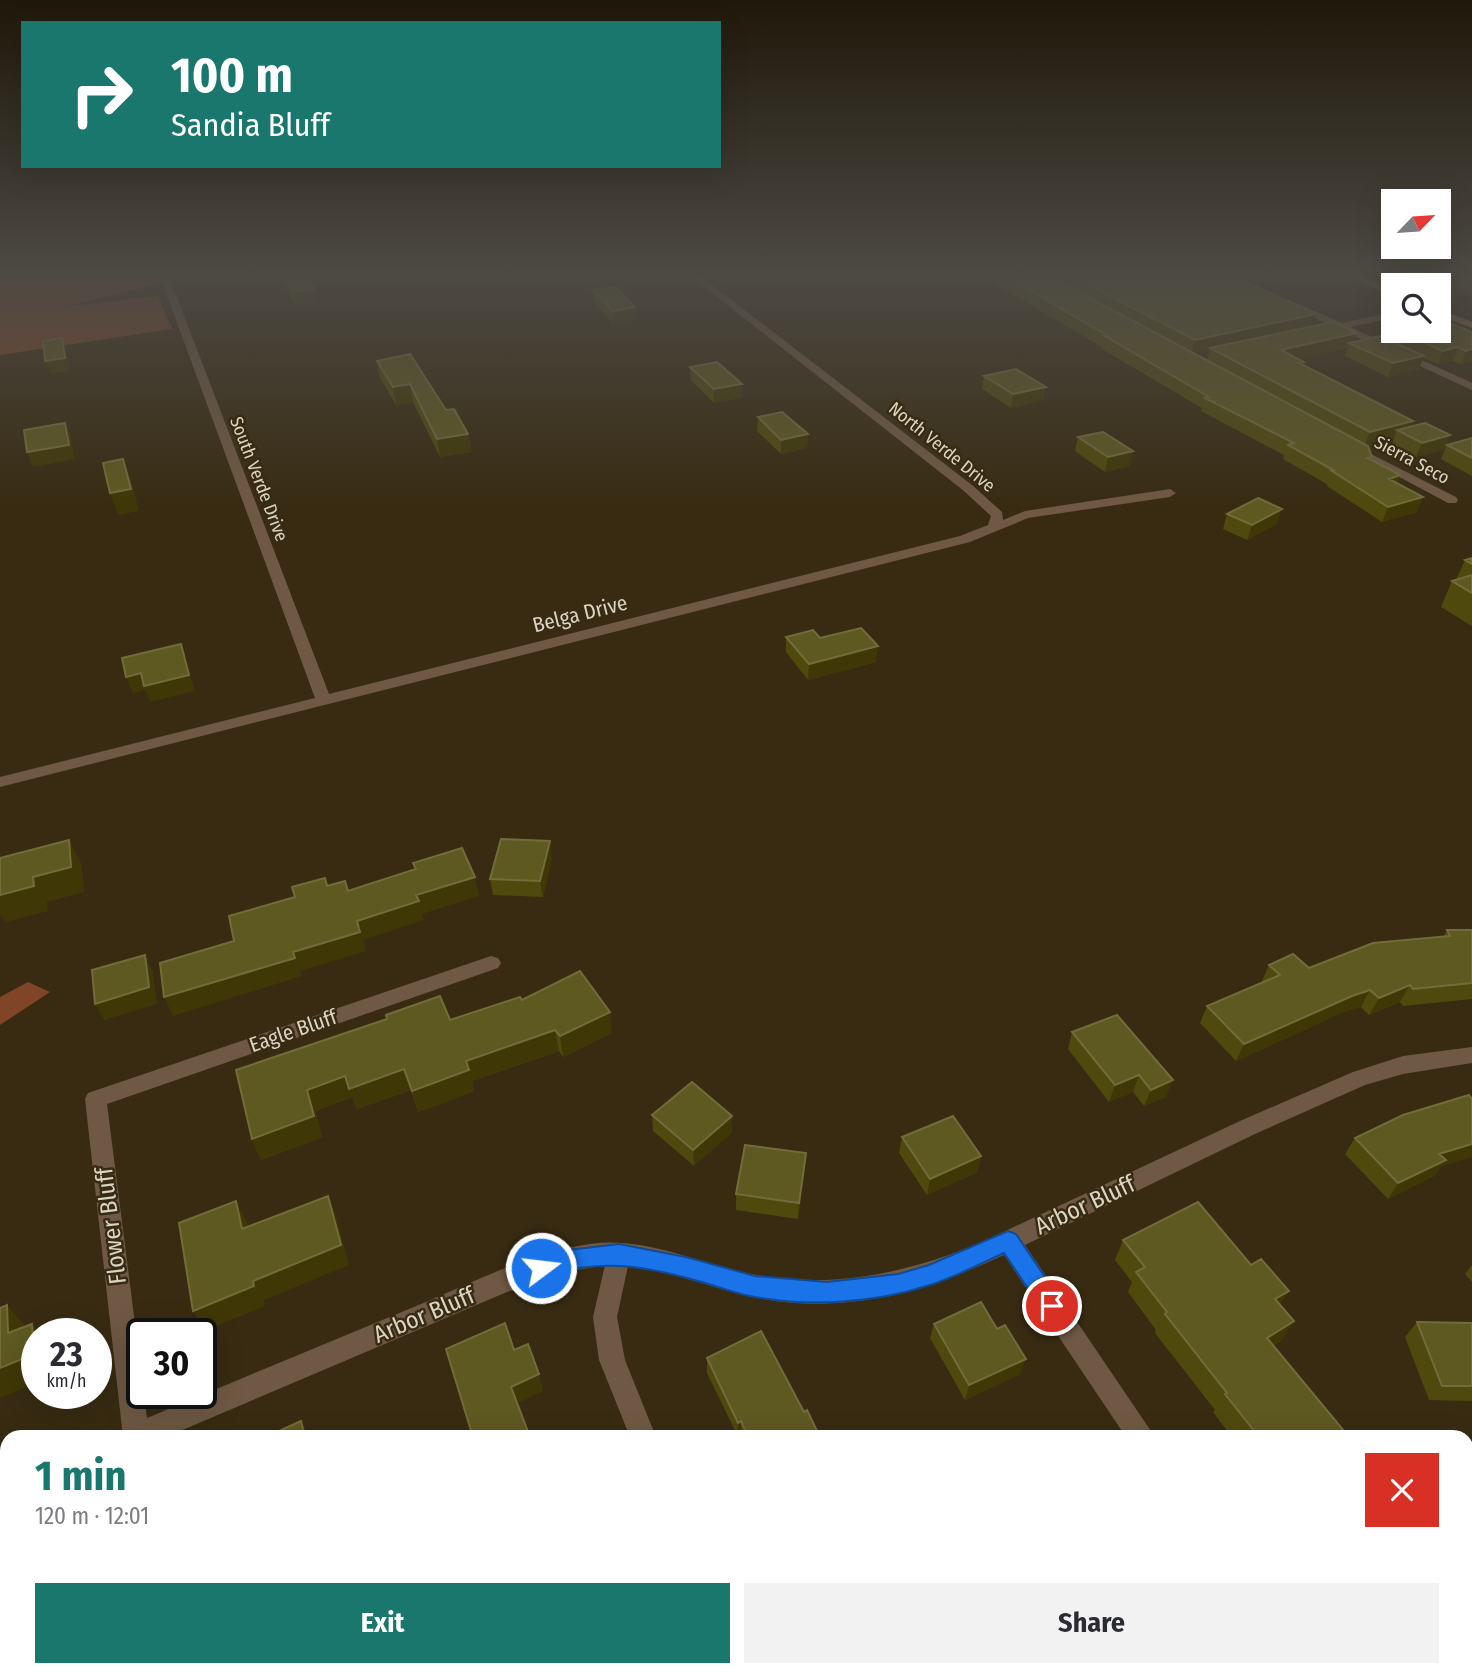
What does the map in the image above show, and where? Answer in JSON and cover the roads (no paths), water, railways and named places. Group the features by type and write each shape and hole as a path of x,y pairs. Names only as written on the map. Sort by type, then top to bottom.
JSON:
{"street":[{"name":"South Verde Drive","path":"191,349 323,700"},
{"name":"North Verde Drive","path":"789,349 968,488 998,515 994,525"},
{"path":"1390,349 1472,387"},
{"name":"Sierra Seco","path":"1343,443 1452,500"},
{"name":"Belga Drive","path":"0,782 965,539 994,525 1025,516 1170,493"},
{"name":"Eagle Bluff","path":"96,1099 491,963"},
{"name":"Arbor Bluff","path":"150,1430 502,1282 560,1261 619,1254 686,1267 755,1287 827,1293 898,1284 931,1275 1350,1082 1403,1065 1472,1055"},
{"name":"Flower Bluff","path":"96,1099 135,1430"},
{"path":"1008,1241 1137,1430"},
{"path":"619,1254 605,1317 612,1360 640,1430"}]}
